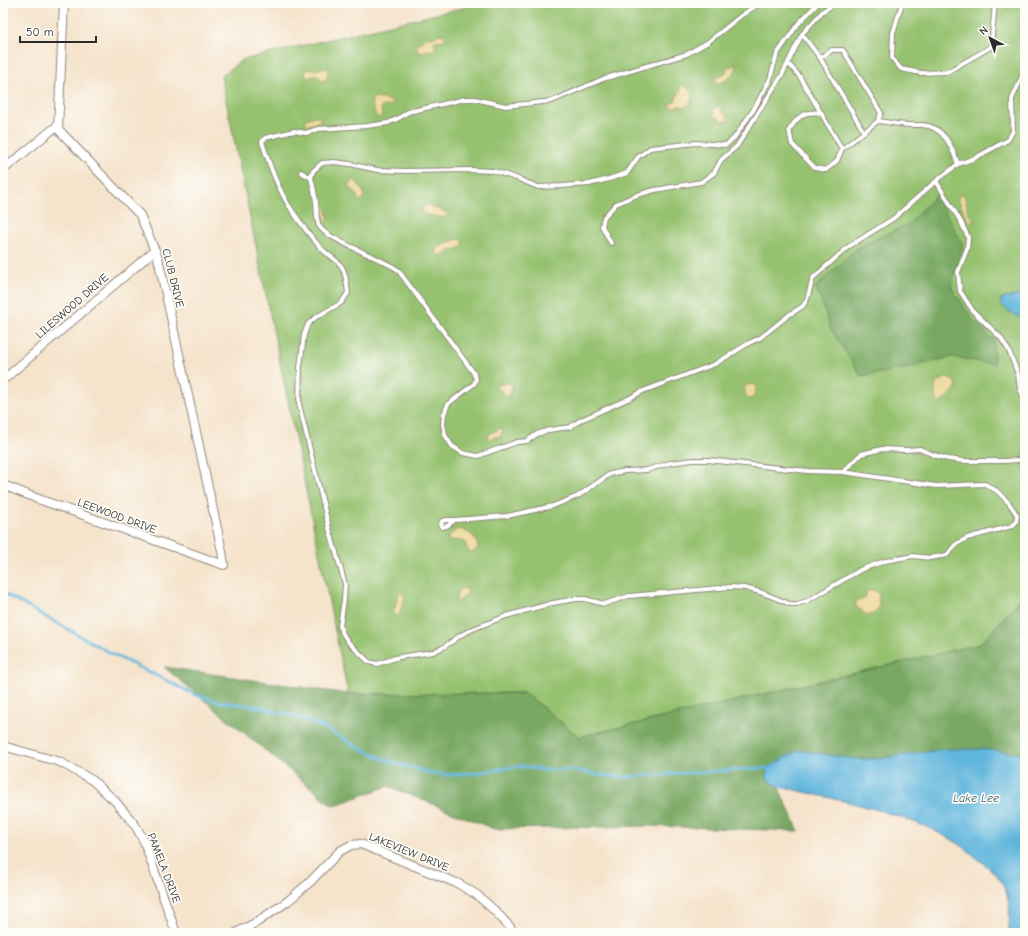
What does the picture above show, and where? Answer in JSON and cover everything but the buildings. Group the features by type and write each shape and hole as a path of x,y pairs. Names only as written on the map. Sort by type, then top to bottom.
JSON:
{"street":[{"path":"3,170 58,125 64,3"},
{"name":"CLUB DRIVE","path":"58,125 58,128 140,215 155,250 214,512 224,565"},
{"name":"LILESWOOD DRIVE","path":"3,380 155,250"},
{"name":"LEEWOOD DRIVE","path":"3,485 224,565"},
{"name":"PAMELA DRIVE","path":"3,746 60,762 92,780 115,801 135,825 144,841 176,933"},
{"name":"LAKEVIEW DRIVE","path":"236,933 258,922 288,901 310,882 340,851 351,845 361,844 459,884 477,895 494,910 510,927 513,933"}],"lane":[{"path":"455,520 507,516 553,506 578,496 610,474 625,471 647,470 670,463 708,460 808,471 842,472 936,486 985,484 997,491 1009,503 1017,515 1016,522 1012,526 967,538 955,545 947,555 930,558 913,556 885,561 862,569 807,602 797,604 790,604 778,598 745,588 731,587 629,596 604,604 576,598 506,616 473,629 433,652 399,657 377,664 369,662 343,634 340,626 345,584 329,528 299,404 299,397 300,367 304,335 308,324 341,303 348,293 343,269 340,264 324,252 292,211 275,179 262,142 265,138 294,131 306,133 318,129 388,123 408,112 465,99 475,99 506,106 552,101 603,79 687,54 708,42 742,15 760,3"},
{"path":"818,3 798,24 777,54 770,79 754,109 734,138 726,145 696,142 650,148 638,157 627,173 590,184 538,187 494,171 377,170 334,162 322,163 313,171 311,178 316,201 317,217 321,228 325,233 390,264 398,270 473,372 476,380 474,384 448,404 444,414 443,424 445,435 452,446 463,453 478,456 517,442 527,441 537,434 549,430 570,427 581,420 643,391 715,364 760,338 803,306 814,278 848,247 894,218 958,164 975,158 1008,140 1013,131 1012,99 1025,70"},
{"path":"611,243 602,226 604,217 616,204 637,195 655,190 701,182 714,173 722,160 737,146 782,75 802,34 823,11 836,3"},
{"path":"902,3 893,33 892,58 901,69 921,73 947,72 991,47 995,3"},
{"path":"802,34 820,58 864,132"},
{"path":"820,58 832,50 843,50 881,113 878,121 842,149 837,161 826,170 815,168 792,144 789,130 796,120 809,111 822,113"},
{"path":"788,63 800,77 842,149"},
{"path":"878,121 932,127 942,133 950,144 958,164"},
{"path":"301,172 311,178"},
{"path":"936,181 961,222 968,237 967,249 958,272 960,291 973,311 1001,338 1009,351 1018,374 1020,389 1025,401"},
{"path":"842,472 861,454 882,449 920,449 948,459 964,461 1004,461 1018,460 1025,457"}],"green space":[{"path":"483,3 1025,3 1025,294 1001,299 1007,310 1025,320 1025,594 980,644 579,737 525,693 348,694 221,76 242,60"},
{"path":"936,195 963,245 951,287 974,321 994,340 994,364 952,357 904,369 861,376 831,329 816,287 857,248 908,224"},
{"path":"1025,594 1025,754 981,749 884,758 854,759 767,768 767,779 778,786 799,831 653,826 494,829 388,786 333,806 164,667 348,694 525,693 579,737 980,644"}],"sand":[{"path":"440,34 444,35 446,38 445,40 435,41 434,43 436,47 432,51 429,50 420,53 418,52 416,47 426,37 435,37"},
{"path":"734,65 737,66 736,69 730,77 719,83 714,80 715,78 724,75 726,68"},
{"path":"325,68 329,71 326,80 323,81 316,75 308,78 305,76 308,69 314,70"},
{"path":"683,85 691,93 692,101 687,106 679,106 674,108 670,107 669,105 674,102 681,90 680,87"},
{"path":"374,98 393,102 389,106 381,107 382,115 379,119 376,116 373,107 372,99"},
{"path":"718,106 722,108 722,112 726,114 729,120 723,121 717,117 714,118 713,110"},
{"path":"318,116 321,120 309,125 305,123 306,119"},
{"path":"354,180 358,183 365,195 361,201 358,200 356,193 349,187 350,182"},
{"path":"961,194 965,198 970,216 975,221 974,223 968,220 959,201 958,196"},
{"path":"323,204 327,213 328,219 326,221 324,219 324,213 320,207"},
{"path":"427,205 448,214 444,218 427,215 422,212 422,209"},
{"path":"460,239 463,242 463,245 460,248 438,256 436,249"},
{"path":"948,377 957,384 956,387 939,404 935,394 936,383"},
{"path":"507,383 513,385 510,394 505,397 502,391 495,389 499,384"},
{"path":"754,384 757,387 753,398 750,399 746,396 744,388 747,385"},
{"path":"501,428 503,429 501,437 495,437 489,440 489,434"},
{"path":"457,529 471,534 476,540 478,548 472,553 468,551 465,542 456,540 450,541 448,539 449,535"},
{"path":"462,588 466,589 468,592 458,602 456,601 457,595 459,590"},
{"path":"874,590 879,594 879,605 878,609 873,614 869,615 858,609 855,603 865,598 867,591"},
{"path":"401,591 405,597 399,616 395,616 393,613"}],"water":[{"path":"1025,294 1025,320 1007,310 1000,303 1001,299"},
{"name":"Lake Lee","path":"944,749 981,749 1025,754 1025,933 1008,933 1009,907 1007,894 1002,883 991,870 959,844 918,823 895,815 848,802 778,786 767,779 767,768 798,750 854,759 867,759"}],"waterway":[{"path":"3,593 114,655 194,694 215,701 259,707 294,716 323,727 359,748 389,761 430,773 446,775 476,773 521,766 543,770 576,770 597,775 623,777 767,768 768,770"}]}
